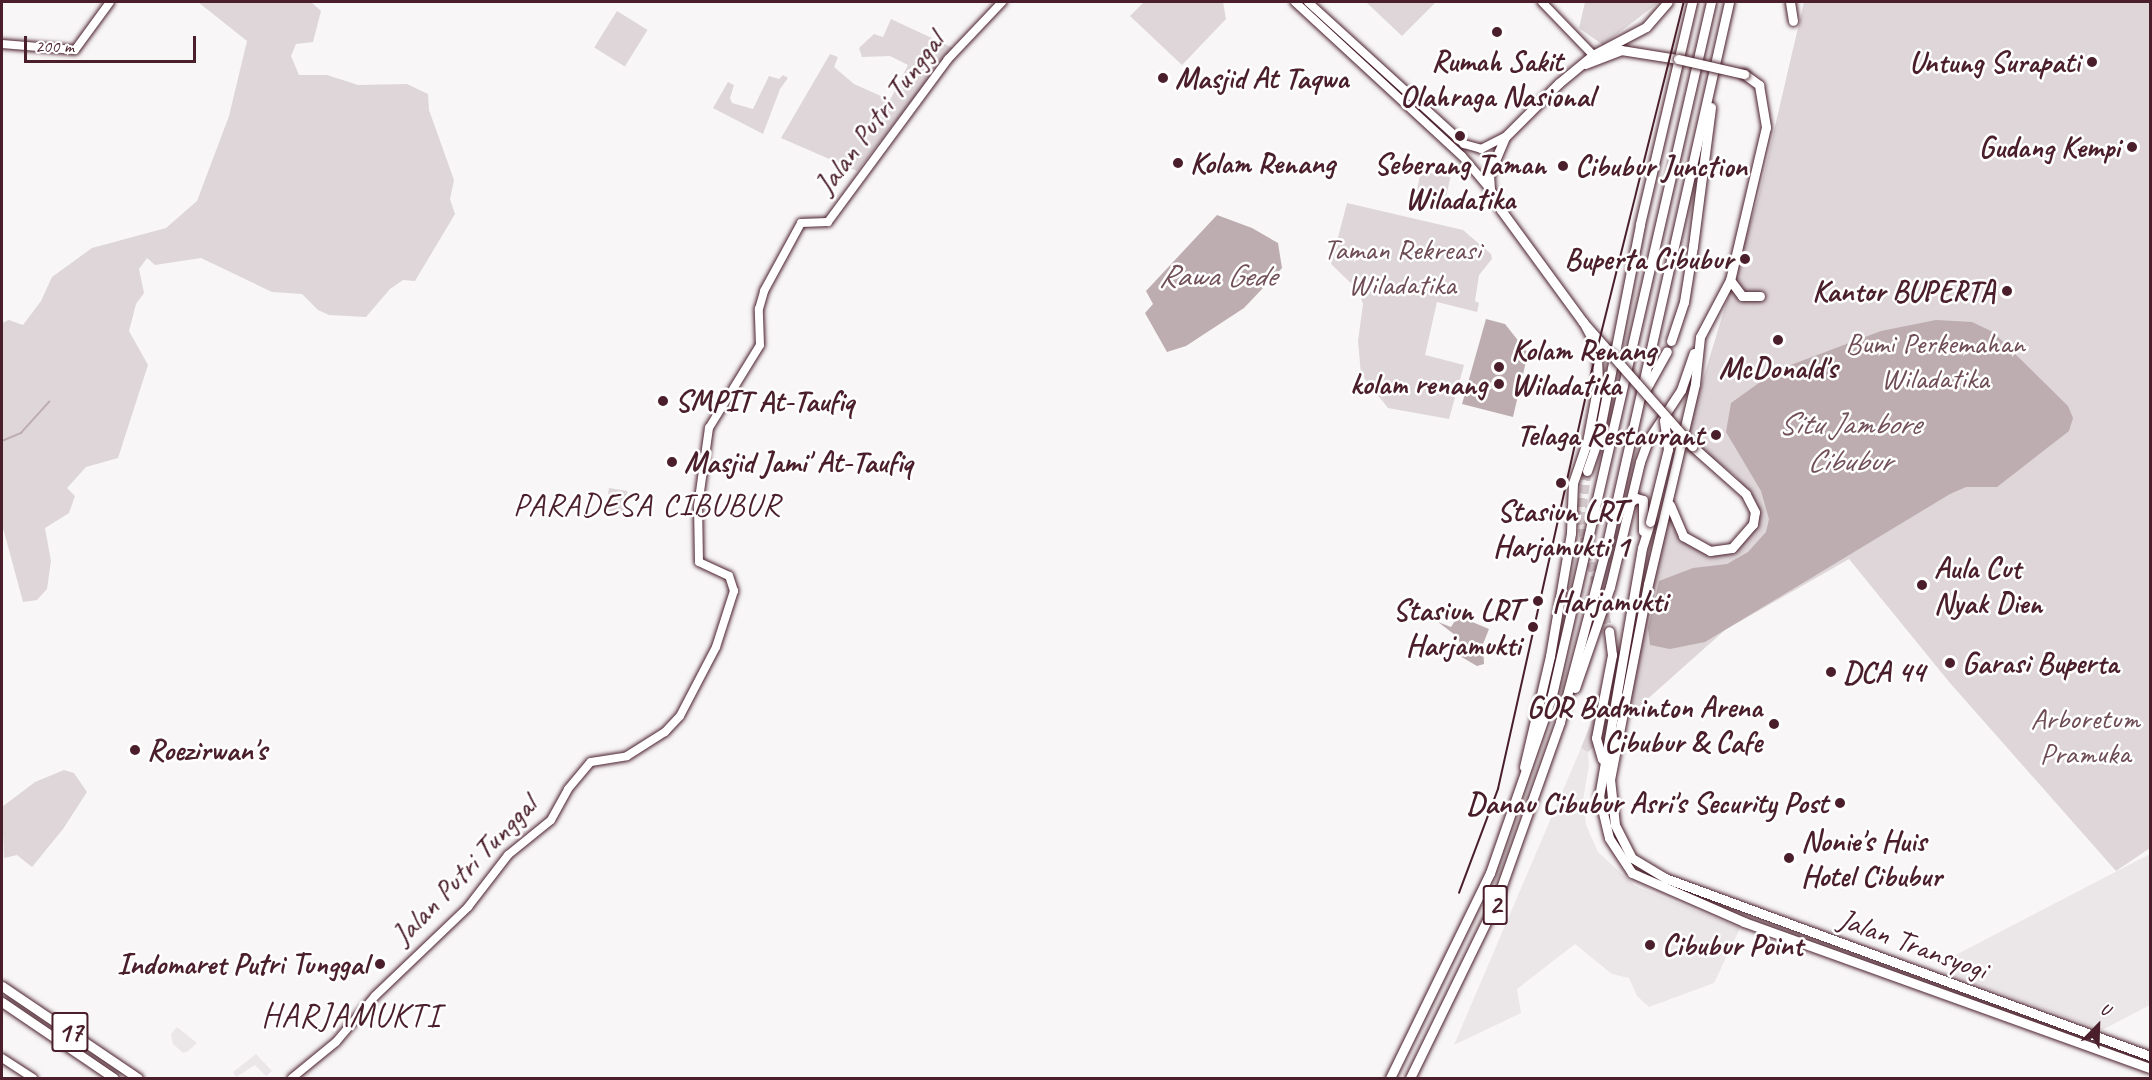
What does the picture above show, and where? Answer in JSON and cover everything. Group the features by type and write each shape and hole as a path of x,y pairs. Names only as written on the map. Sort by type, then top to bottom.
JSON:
{"highway":[{"path":"1668,2 1646,27 1593,55 1575,69 1506,137 1491,164 1490,189 1501,210 1583,322 1662,415 1692,446 1746,494 1755,512 1753,524 1732,548 1710,551 1683,536 1670,502"},
{"path":"1587,471 1598,439 1640,224 1692,2"},
{"name":"2","path":"1389,1078 1465,929 1521,790 1562,661 1711,2"},
{"name":"2","path":"1410,1078 1496,902 1560,722 1607,544 1729,2"},
{"path":"1790,2 1792,21"},
{"name":"Jalan Transyogi","path":"1575,69 1621,50 1678,59 1744,74 1759,85 1766,127 1730,280 1700,337 1670,502 1603,761 1602,818 1613,846 1632,873 1683,898 1771,932 2151,1068"},
{"path":"1671,341 1684,302 1717,57"},
{"path":"1730,280 1742,296 1760,296"},
{"path":"1521,790 1571,533 1573,483 1587,442 1598,384 1597,348 1583,322"},
{"path":"1560,722 1610,587 1628,504 1648,440 1681,390 1700,337"},
{"path":"1637,405 1667,351"},
{"name":"Jalan Transyogi","path":"1662,415 1670,438 1642,548 1610,794 1615,825 1632,858 1665,878 2151,1056"},
{"path":"1628,504 1636,498 1644,502 1642,548"},
{"path":"1603,761 1596,738 1612,655 1609,631"},
{"path":"1771,932 1776,920"},
{"name":"17","path":"2,986 138,1078"},
{"name":"17","path":"2,1002 114,1078"},
{"path":"2012,1017 2015,1006"}],"street":[{"path":"2,44 75,50 110,2"},
{"name":"Jalan Putri Tunggal","path":"292,1078 336,1042 375,996 468,907 508,855 551,820 568,789 591,762 627,756 666,732 680,716 716,647 735,591 729,576 699,562 697,513 709,428 760,345 759,309 764,291 801,223 828,222 948,59 1002,2"},
{"path":"1295,2 1462,156 1490,189"},
{"path":"1308,2 1464,144 1481,148 1506,137"},
{"path":"1542,2 1593,55"},
{"path":"2,1058 33,1078"}],"shaded area":[{"path":"1581,748 1588,752 1589,765 1583,800 1586,825 1598,852 1635,886 1740,928 1714,983 1649,1007 1637,996 1629,978 1612,974 1575,944 1517,989 1521,1013 1454,1045"},
{"path":"2150,854 2150,1005 2102,1030 1955,977 1948,959"},
{"path":"177,1027 197,1043 183,1053 173,1044 171,1034"},
{"path":"256,1054 272,1071 266,1076 255,1065 236,1077 233,1072"}],"green space":[{"path":"198,2 311,2 321,11 313,42 296,44 291,56 299,75 327,75 358,85 407,84 428,94 429,110 454,180 450,199 455,214 415,281 403,280 390,289 366,317 329,315 318,310 302,294 272,292 201,258 155,265 147,258 139,269 144,293 136,304 129,331 148,365 118,458 86,467 67,488 75,496 69,513 45,528 51,561 47,589 37,600 23,602 2,524 2,323 9,320 23,325 41,301 52,277 92,248 166,228 197,201 229,116 247,41"},
{"path":"1144,2 1223,2 1226,19 1182,65 1130,16"},
{"path":"1366,2 1436,2 1402,36"},
{"path":"1585,2 1659,2 1603,45 1579,28"},
{"name":"Bumi Perkemahan Wiladatika","path":"1804,2 2150,2 2150,848 2116,871 1950,683 1849,559 1725,630 1588,752 1581,748 1653,565 1668,510 1676,530 1696,548 1739,545 1750,534 1756,502 1735,475 1698,447 1687,432 1759,195"},
{"path":"617,11 648,30 625,67 594,47"},
{"path":"891,19 953,48 857,171 781,138 830,54 838,57 834,67 854,84 890,100 908,65 890,56 862,57 859,48 874,34 883,37"},
{"path":"783,75 788,78 780,89 763,134 713,108 728,82 734,85 730,98 732,103 753,109 769,76 779,79"},
{"path":"1421,171 1450,177 1445,205 1415,198"},
{"name":"Taman Rekreasi Wiladatika","path":"1347,203 1463,230 1491,254 1492,259 1479,275 1475,301 1479,303 1477,312 1437,302 1425,355 1464,365 1449,419 1388,408 1361,374 1358,341 1363,304 1358,290 1331,264"},
{"path":"609,488 628,491 624,514 605,511"},
{"path":"64,770 74,773 87,792 63,829 32,867 17,855 4,858 2,807 35,782"}],"water":[{"name":"Rawa Gede","path":"1217,215 1252,228 1278,243 1282,268 1244,308 1186,346 1167,352 1145,313 1153,304 1146,291"},
{"name":"Kolam Renang Wiladatika","path":"1486,319 1505,324 1528,353 1513,417 1462,404"},
{"name":"Situ Jambore Cibubur","path":"1936,320 1972,322 1993,332 2068,406 2073,418 2069,431 1997,487 1966,487 1950,494 1705,642 1670,649 1650,645 1648,628 1659,581 1693,568 1727,564 1748,552 1766,532 1769,519 1761,491 1726,432 1731,403 1777,370 1881,331"},
{"path":"1458,616 1489,629 1483,644 1484,664 1477,666 1460,656 1459,638 1438,622 1451,627"}],"waterway":[{"path":"2,441 21,433 49,402"}],"tunnel":[{"path":"1587,471 1581,515 1584,536 1609,631"}],"tram line":[{"path":"1459,893 1498,789 1590,378 1684,2"}],"place":[{"name":"Rumah Sakit Olahraga Nasional","path":"1497,32"},
{"name":"Untung Surapati","path":"2092,62"},
{"name":"Masjid At Taqwa","path":"1163,78"},
{"name":"Seberang Taman Wiladatika","path":"1460,136"},
{"name":"Gudang Kempi","path":"2132,147"},
{"name":"Kolam Renang","path":"1178,163"},
{"name":"Cibubur Junction","path":"1563,166"},
{"name":"Buperta Cibubur","path":"1745,259"},
{"name":"Kantor BUPERTA","path":"2007,291"},
{"name":"McDonald's","path":"1778,340"},
{"name":"Kolam Renang Wiladatika","path":"1499,367"},
{"name":"kolam renang","path":"1499,384"},
{"name":"SMPIT At-Taufiq","path":"663,401"},
{"name":"Telaga Restaurant","path":"1716,435"},
{"name":"Masjid Jami' At-Taufiq","path":"672,462"},
{"name":"Stasiun LRT Harjamukti 1","path":"1561,483"},
{"name":"Aula Cut Nyak Dien","path":"1922,585"},
{"name":"Harjamukti","path":"1538,601"},
{"name":"Stasiun LRT Harjamukti","path":"1533,627"},
{"name":"Garasi Buperta","path":"1950,663"},
{"name":"DCA 44","path":"1831,672"},
{"name":"GOR Badminton Arena Cibubur & Cafe","path":"1774,724"},
{"name":"Roezirwan's","path":"135,750"},
{"name":"Danau Cibubur Asri's Security Post","path":"1840,803"},
{"name":"Nonie's Huis Hotel Cibubur","path":"1789,858"},
{"name":"Cibubur Point","path":"1650,945"},
{"name":"Indomaret Putri Tunggal","path":"380,964"}],"district":[{"name":"PARADESA CIBUBUR","path":"647,505"},
{"name":"HARJAMUKTI","path":"351,1016"}],"park label":[{"name":"Arboretum Pramuka","path":"2085,736"}]}
